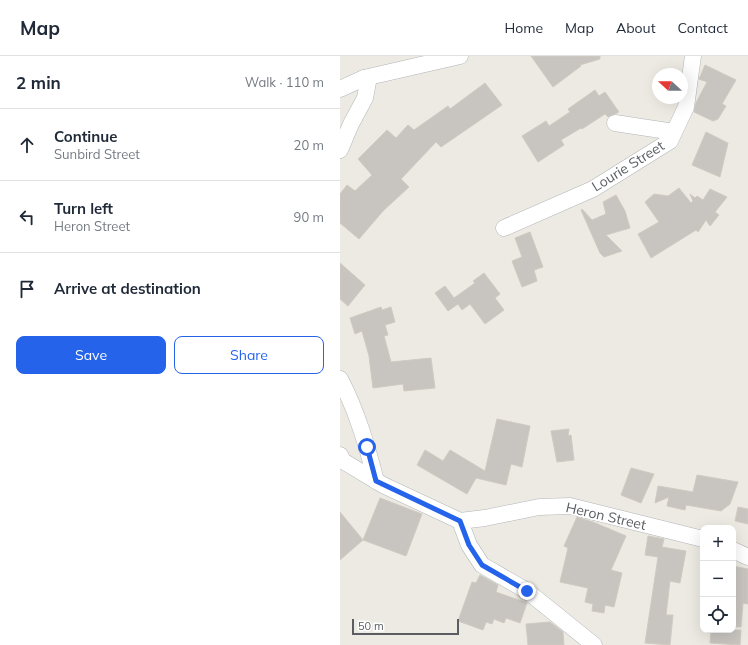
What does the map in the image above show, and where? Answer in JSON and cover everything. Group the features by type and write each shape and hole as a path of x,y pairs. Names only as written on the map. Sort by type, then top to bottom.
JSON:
{"street":[{"path":"340,89 364,78 460,56"},
{"name":"Lourie Street","path":"504,228 593,189 670,141 686,106 693,56"},
{"path":"340,150 351,124 365,98 368,82 364,78"},
{"path":"615,123 674,132"},
{"path":"340,379 352,401 376,481"},
{"path":"341,460 376,481 460,521 469,545 482,565 527,591 594,645"},
{"name":"Heron Street","path":"460,521 485,518 539,507 570,506 700,538"},
{"path":"736,551 748,557"}],"building":[{"path":"531,56 600,56 600,59 580,65 581,66 553,87"},
{"path":"705,65 736,80 722,104 726,106 718,119 713,121 694,112 696,103 707,82 699,79"},
{"path":"485,83 502,105 441,147 436,142 401,179 409,187 383,211 359,239 340,223 340,194 347,185 355,191 372,175 358,159 387,130 396,138 408,125 414,130 448,106 450,109"},
{"path":"595,90 599,96 605,92 619,112 608,117 605,114 582,129 581,128 561,140 564,145 538,162 522,136 546,121 549,126 570,112 568,109"},
{"path":"706,132 728,143 720,177 692,165"},
{"path":"679,188 691,203 693,201 690,194 695,198 697,196 703,200 710,189 727,197 715,212 719,215 710,226 706,220 698,232 696,230 651,258 638,234 659,222 645,202 654,194 668,196"},
{"path":"616,195 625,211 630,228 606,235 622,251 604,257 600,253 581,210 582,209 592,220 606,214 603,202"},
{"path":"530,232 543,267 534,270 537,281 522,287 512,261 522,257 515,238"},
{"path":"340,263 365,285 348,306 340,299"},
{"path":"484,273 500,294 495,298 504,310 485,324 470,304 462,310 458,304 448,311 435,293 445,286 454,298 475,283 473,281"},
{"path":"381,307 382,310 391,307 395,322 385,325 388,335 384,336 391,362 431,358 435,388 404,391 403,384 373,388 369,356 362,331 355,334 350,318"},
{"path":"497,419 530,426 522,467 511,464 506,485 476,478 467,494 417,465 425,450 443,461 450,450 485,471"},
{"path":"569,429 568,436 571,435 574,460 557,462 551,431"},
{"path":"631,468 654,474 641,503 621,495"},
{"path":"697,475 738,482 730,504 721,511 686,505 685,510 667,506 669,497 655,503 658,486 693,492"},
{"path":"380,498 422,514 406,556 363,540"},
{"path":"738,507 748,509 748,524 735,521"},
{"path":"340,512 363,540 340,560"},
{"path":"577,517 626,536 611,570 622,573 614,607 605,605 604,613 592,611 593,604 585,602 588,588 560,582 568,548 564,546"},
{"path":"648,536 664,539 662,547 686,551 680,583 670,581 666,615 673,615 670,645 645,643 658,557 645,555"},
{"path":"736,567 748,569 748,604 743,603 741,627 736,627"},
{"path":"480,575 498,585 496,592 527,603 520,623 506,618 504,623 494,619 492,624 486,622 483,630 458,621 472,582 476,583"},
{"path":"550,622 563,632 564,645 528,645 526,624"},
{"path":"736,630 741,630 740,645 710,643 711,633 736,633"}],"route":[{"path":"367,447 376,481 460,521 469,545 482,565 527,591"}]}
